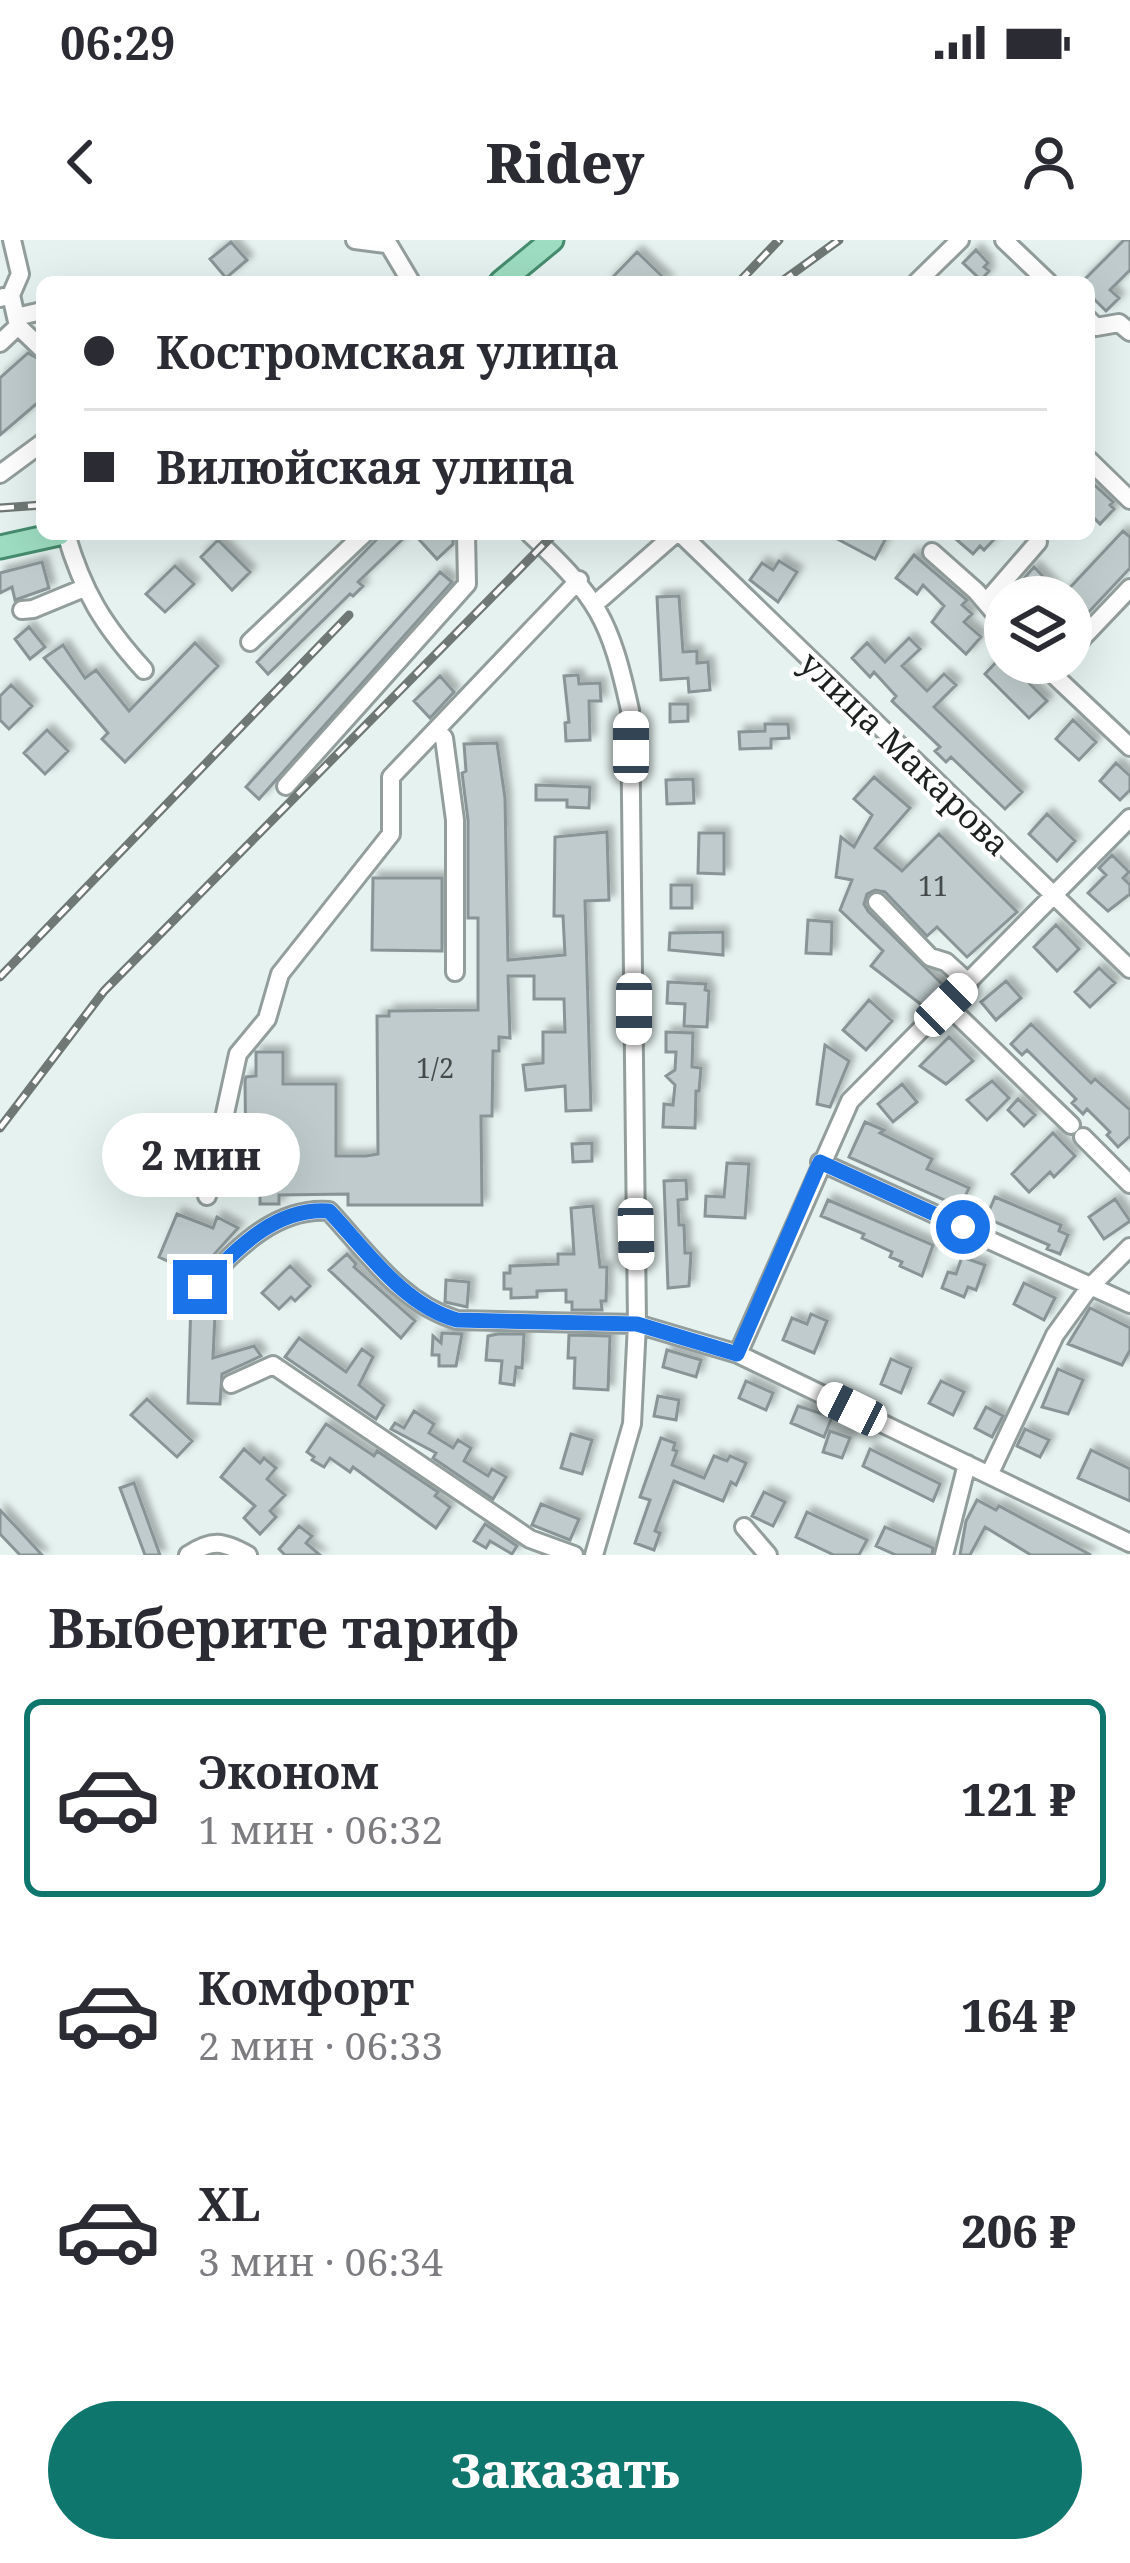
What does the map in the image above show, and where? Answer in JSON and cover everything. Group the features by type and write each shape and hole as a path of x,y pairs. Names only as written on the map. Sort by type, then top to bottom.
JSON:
{"main road":[{"path":"508,276 552,240"},
{"path":"0,547 36,540"}],"street":[{"path":"12,240 20,274 6,296 17,321 36,342"},
{"path":"356,240 386,242 406,276"},
{"path":"923,276 960,240"},
{"path":"1004,240 1042,276"},
{"path":"0,343 17,321 36,313"},
{"path":"1095,326 1119,323 1130,332"},
{"path":"0,474 36,447"},
{"path":"1095,466 1130,500"},
{"path":"65,540 99,617 144,670"},
{"path":"250,642 358,540"},
{"path":"286,787 466,584 466,540"},
{"path":"536,540 579,580 596,604 616,645 631,710 637,1324 632,1424 594,1555"},
{"path":"596,604 671,540"},
{"name":"улица Макарова","path":"684,540 1130,969"},
{"path":"1009,576 1038,542"},
{"path":"932,552 984,600"},
{"path":"207,1196 238,1054 267,1019 280,974 391,834 391,777 579,580"},
{"path":"22,610 33,610 84,588"},
{"path":"1092,628 1130,588"},
{"path":"1063,684 1130,747"},
{"path":"436,730 444,738 455,820 455,972"},
{"path":"737,1354 850,1100 1130,818"},
{"path":"877,902 930,957 946,962 969,982"},
{"path":"946,1005 1130,1184"},
{"path":"820,1162 963,1227"},
{"path":"200,1287 249,1237 305,1210 329,1211 404,1292 430,1312 457,1320 637,1324 737,1354 1130,1543"},
{"path":"989,1240 1130,1304"},
{"path":"989,1475 1055,1335 1090,1286 1130,1247"},
{"path":"231,1384 273,1365 530,1539 574,1555"},
{"path":"944,1555 967,1464"},
{"path":"744,1527 768,1555"},
{"path":"188,1555 208,1542 224,1542 248,1555"}],"building":[{"path":"1124,240 1130,240 1130,270 1110,290 1119,298 1106,311 1095,300 1095,276 1088,276"},
{"path":"231,242 247,260 224,276 210,259"},
{"path":"976,250 989,271 977,276 963,263"},
{"path":"637,252 662,276 614,276"},
{"path":"28,353 36,358 36,404 0,435 0,378"},
{"path":"1095,486 1113,502 1114,509 1100,524 1095,519"},
{"path":"1123,531 1130,537 1130,568 1092,609 1092,576 1081,576"},
{"path":"218,540 250,572 232,590 201,557"},
{"path":"376,540 402,540 358,582 363,586 268,674 257,662"},
{"path":"420,540 453,540 437,559"},
{"path":"839,540 885,540 875,559"},
{"path":"957,540 993,540 984,550 980,546 973,554"},
{"path":"914,555 967,600 962,605 972,614 964,622 981,637 966,654 932,622 944,606 923,585 917,594 896,578"},
{"path":"779,561 797,572 778,602 750,580 762,563 773,570"},
{"path":"42,562 49,588 15,600 12,587 0,593 0,573"},
{"path":"175,566 194,584 165,612 146,594"},
{"path":"440,572 452,582 259,799 246,787"},
{"path":"679,596 683,652 697,651 697,663 708,662 710,690 689,692 688,678 661,680 657,597"},
{"path":"29,627 45,647 30,659 15,639"},
{"path":"909,638 920,649 902,666 927,691 944,674 956,685 934,707 1022,792 1005,809 951,757 946,762 935,751 940,747 892,701 896,696 874,672 870,677 852,658 867,643 885,662"},
{"path":"195,643 218,666 125,762 102,739 108,733 44,658 63,645 85,678 96,670 129,711"},
{"path":"578,675 579,684 600,683 601,701 589,701 590,740 566,741 564,676"},
{"path":"440,676 454,692 430,718 414,701"},
{"path":"995,684 1030,684 1047,701 1029,718"},
{"path":"11,685 32,706 9,729 0,720 0,696"},
{"path":"670,704 688,704 688,721 670,722"},
{"path":"1073,720 1096,742 1079,760 1056,739"},
{"path":"765,724 788,724 789,738 771,739 771,748 740,749 739,732 765,731"},
{"path":"47,730 68,751 45,774 24,753"},
{"path":"497,743 505,798 508,960 565,955 563,916 554,916 555,837 607,832 609,900 585,901 591,1110 566,1111 565,1086 526,1090 523,1065 543,1063 543,1032 565,1032 564,999 534,999 534,976 508,976 510,1038 499,1037 499,1051 493,1051 492,1116 481,1116 482,1205 348,1205 348,1194 279,1195 279,1204 260,1204 260,1190 233,1190 233,1164 246,1163 245,1081 256,1076 256,1052 283,1052 283,1084 336,1084 336,1156 378,1154 377,1016 389,1016 389,1011 478,1010 478,918 468,918 464,744"},
{"path":"1116,763 1130,776 1130,790 1120,800 1100,781"},
{"path":"874,777 910,808 875,848 902,871 939,834 1017,912 967,957 937,927 927,936 885,892 867,894 868,911 943,985 923,1006 871,966 883,951 840,910 852,880 836,877 841,837 854,847 872,815 854,799"},
{"path":"693,779 694,803 667,804 666,780"},
{"path":"536,785 590,787 589,808 567,807 567,800 536,800"},
{"path":"1047,814 1075,841 1057,861 1029,834"},
{"path":"699,833 724,833 724,874 698,873"},
{"path":"1112,855 1129,872 1123,878 1130,885 1130,894 1108,911 1088,893 1106,875 1099,868"},
{"path":"373,878 442,878 442,951 372,950"},
{"path":"671,885 692,885 692,908 671,908"},
{"path":"808,920 832,922 831,954 806,953"},
{"path":"1056,925 1079,949 1057,971 1034,947"},
{"path":"723,932 723,955 669,950 670,933"},
{"path":"1099,968 1115,983 1090,1007 1075,992"},
{"path":"1006,981 1021,998 996,1020 981,1002"},
{"path":"668,982 706,984 707,1027 684,1026 685,1004 667,1003"},
{"path":"869,1000 892,1021 866,1050 843,1030"},
{"path":"1031,1024 1091,1083 1095,1079 1130,1110 1130,1136 1118,1147 1107,1135 1110,1132 1087,1109 1083,1114 1072,1103 1076,1099 1027,1050 1022,1055 1011,1044"},
{"path":"666,1032 693,1033 692,1067 701,1068 695,1128 663,1127 664,1104 673,1105 675,1085 666,1076 675,1070 676,1052 666,1052"},
{"path":"949,1037 973,1061 946,1084 920,1066"},
{"path":"825,1045 849,1061 830,1107 817,1104"},
{"path":"992,1081 1009,1098 987,1120 967,1100"},
{"path":"902,1084 917,1102 893,1122 878,1104"},
{"path":"1018,1099 1035,1115 1024,1126 1008,1110"},
{"path":"865,1122 932,1159 927,1169 969,1188 960,1207 849,1157"},
{"path":"1053,1133 1075,1156 1029,1192 1012,1174"},
{"path":"592,1143 592,1161 573,1162 572,1144"},
{"path":"727,1163 749,1164 745,1218 705,1216 706,1196 724,1197"},
{"path":"686,1180 687,1199 678,1200 685,1253 691,1253 689,1286 668,1288 664,1181"},
{"path":"995,1197 1061,1225 1059,1231 1068,1235 1060,1254 986,1218"},
{"path":"1115,1199 1130,1221 1104,1239 1089,1217"},
{"path":"828,1200 933,1245 922,1276 900,1266 902,1262 890,1257 892,1252 862,1238 864,1234 821,1216"},
{"path":"593,1206 600,1267 607,1267 602,1310 572,1310 566,1290 511,1298 511,1289 504,1289 504,1273 510,1273 510,1266 558,1264 558,1254 574,1254 571,1208"},
{"path":"177,1214 213,1228 217,1217 238,1228 209,1260 203,1257 195,1274 159,1257"},
{"path":"347,1254 354,1267 415,1321 401,1338 329,1270"},
{"path":"962,1257 985,1265 976,1290 968,1287 964,1297 942,1288 948,1272 956,1274"},
{"path":"290,1266 310,1286 279,1309 262,1293"},
{"path":"446,1280 469,1282 467,1307 445,1302"},
{"path":"1024,1283 1055,1298 1044,1320 1014,1304"},
{"path":"191,1301 208,1301 208,1314 215,1314 213,1358 254,1346 261,1356 222,1374 220,1404 188,1403"},
{"path":"1090,1308 1130,1328 1130,1350 1122,1365 1068,1344"},
{"path":"811,1314 827,1321 814,1353 783,1340 792,1318 807,1324"},
{"path":"442,1333 462,1334 456,1366 439,1366 439,1355 432,1355 433,1336 441,1343"},
{"path":"524,1334 522,1368 516,1367 514,1385 500,1383 502,1361 486,1360 488,1336"},
{"path":"569,1335 610,1336 608,1390 574,1388 575,1358 568,1358"},
{"path":"299,1338 346,1372 362,1349 373,1357 359,1385 384,1405 376,1419 285,1357"},
{"path":"667,1350 701,1360 696,1377 663,1367"},
{"path":"891,1359 911,1368 901,1393 881,1384"},
{"path":"1058,1369 1083,1380 1068,1414 1042,1407"},
{"path":"746,1381 773,1393 766,1410 739,1398"},
{"path":"941,1381 964,1392 953,1415 929,1403"},
{"path":"658,1396 679,1400 676,1420 654,1416"},
{"path":"147,1399 192,1441 177,1457 131,1415"},
{"path":"798,1406 832,1417 824,1437 791,1423"},
{"path":"986,1407 1003,1416 992,1437 975,1428"},
{"path":"414,1411 434,1424 429,1433 453,1448 458,1440 471,1448 464,1461 488,1476 492,1469 506,1477 493,1499 433,1458 436,1453 391,1429 395,1423 404,1428"},
{"path":"326,1424 438,1492 435,1496 450,1507 436,1528 353,1467 350,1472 330,1458 324,1467 312,1460 307,1452"},
{"path":"1025,1429 1049,1440 1040,1457 1017,1446"},
{"path":"830,1431 850,1438 842,1458 823,1452"},
{"path":"571,1434 592,1440 582,1474 561,1468"},
{"path":"661,1438 675,1443 672,1465 704,1478 714,1456 746,1463 723,1501 674,1481 655,1531 660,1533 654,1550 635,1543 650,1500 640,1497"},
{"path":"244,1449 260,1463 264,1458 276,1468 267,1479 285,1495 270,1511 276,1517 260,1534 244,1518 255,1506 221,1477"},
{"path":"870,1449 940,1484 933,1501 863,1466"},
{"path":"1091,1450 1130,1469 1130,1501 1078,1478"},
{"path":"134,1483 160,1555 145,1555 120,1488"},
{"path":"764,1492 785,1502 773,1526 752,1516"},
{"path":"977,1500 996,1510 999,1506 1091,1555 1031,1555 985,1527 970,1555 960,1555 966,1521"},
{"path":"541,1504 579,1519 570,1540 532,1525"},
{"path":"0,1510 42,1555 20,1555 0,1534"},
{"path":"807,1512 867,1540 859,1555 834,1555 796,1537"},
{"path":"485,1524 517,1546 512,1554 490,1541 486,1548 474,1541"},
{"path":"299,1526 312,1536 306,1543 320,1555 285,1555 279,1549"},
{"path":"885,1527 933,1548 932,1555 896,1555 876,1546"}],"railway":[{"path":"745,276 779,240"},
{"path":"789,276 839,240"},
{"path":"0,508 36,505"},
{"path":"0,1128 104,991 548,540"},
{"path":"0,977 349,615"}],"route":[{"path":"200,1287 249,1237 305,1210 329,1211 404,1292 430,1312 457,1320 637,1324 737,1354 820,1162 963,1227"}]}
